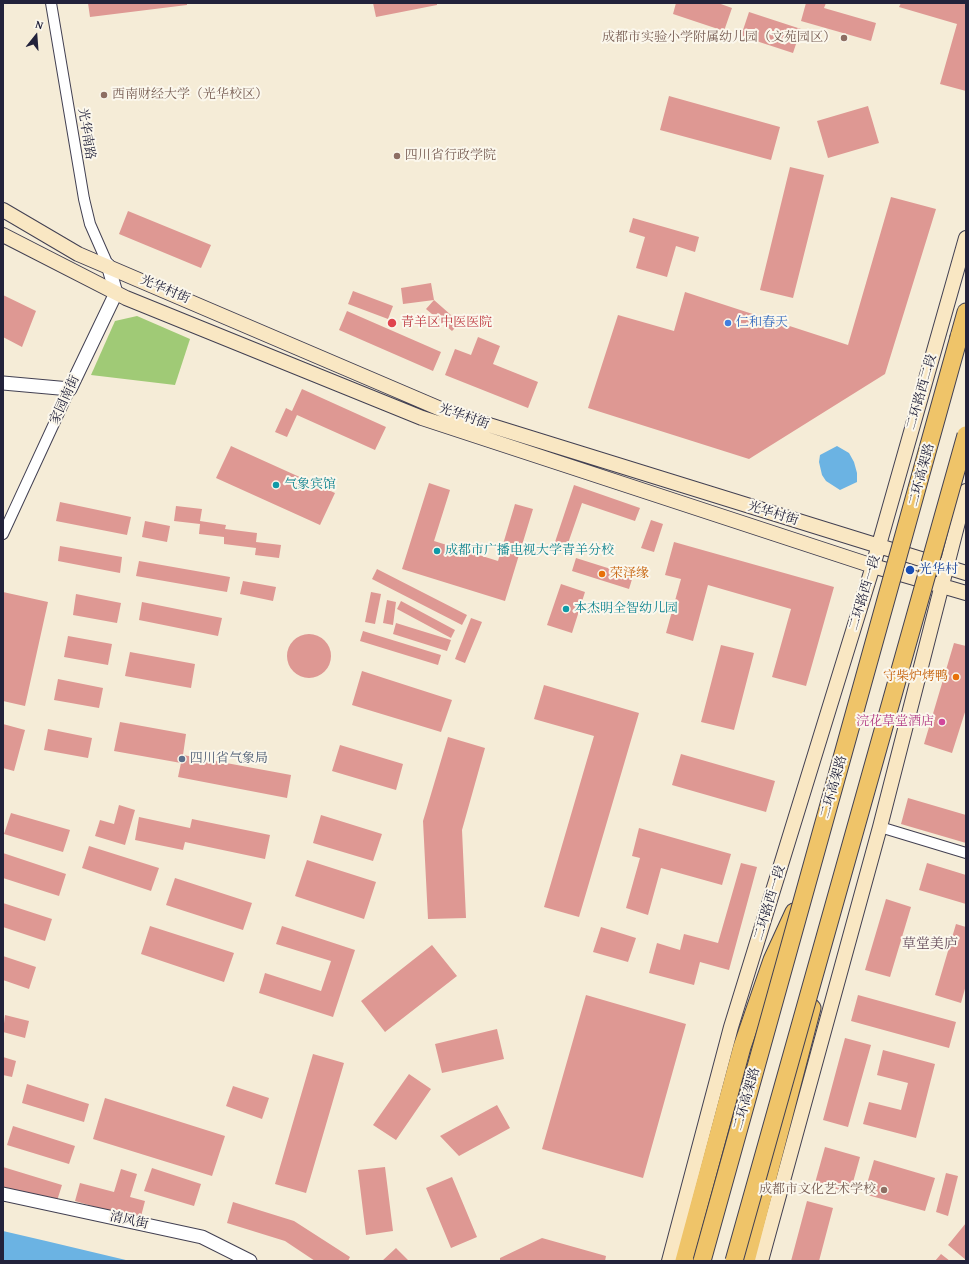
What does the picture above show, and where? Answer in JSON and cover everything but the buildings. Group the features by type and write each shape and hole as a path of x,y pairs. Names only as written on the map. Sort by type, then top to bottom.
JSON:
{"highway":[{"name":"二环高架路","path":"702,1261 966,312"},
{"path":"734,1261 966,435"},
{"path":"684,1261 742,1047 772,960 806,886"},
{"path":"746,1261 808,1032 832,912"}],"main road":[{"name":"光华村街","path":"3,210 78,254 108,265 450,413 966,573"},
{"name":"光华村街","path":"3,235 116,293 422,418 874,566 966,593"},
{"name":"二环路西二段","path":"879,547 966,238"},
{"path":"761,1261 880,827 966,491"},
{"name":"二环路西一段","path":"669,1261 731,1027 879,547"}],"street":[{"name":"光华南路","path":"52,3 84,199 90,224 108,265"},
{"path":"108,265 116,293"},
{"name":"家园南街","path":"3,534 116,293"},
{"path":"3,383 70,389"},
{"path":"880,827 966,853"},
{"name":"清风街","path":"3,1194 202,1237 250,1261"}],"green space":[{"path":"137,316 190,339 175,385 91,375 115,321"}],"water":[{"path":"837,446 849,453 854,462 857,473 857,482 840,490 826,481 822,475 819,462 820,455"},
{"path":"3,1231 46,1241 130,1261 3,1261"}],"place":[{"name":"成都市实验小学附属幼儿园（文苑园区）","path":"844,38"},
{"name":"西南财经大学（光华校区）","path":"104,95"},
{"name":"四川省行政学院","path":"397,156"},
{"name":"青羊区中医医院","path":"392,323"},
{"name":"仁和春天","path":"728,323"},
{"name":"气象宾馆","path":"276,485"},
{"name":"成都市广播电视大学青羊分校","path":"437,551"},
{"name":"光华村","path":"910,570"},
{"name":"荣泽缘","path":"602,574"},
{"name":"本杰明全智幼儿园","path":"566,609"},
{"name":"守柴炉烤鸭","path":"956,677"},
{"name":"浣花草堂酒店","path":"942,722"},
{"name":"四川省气象局","path":"182,759"},
{"name":"成都市文化艺术学校","path":"884,1190"}],"district":[{"name":"草堂美庐","path":"930,944"}]}
